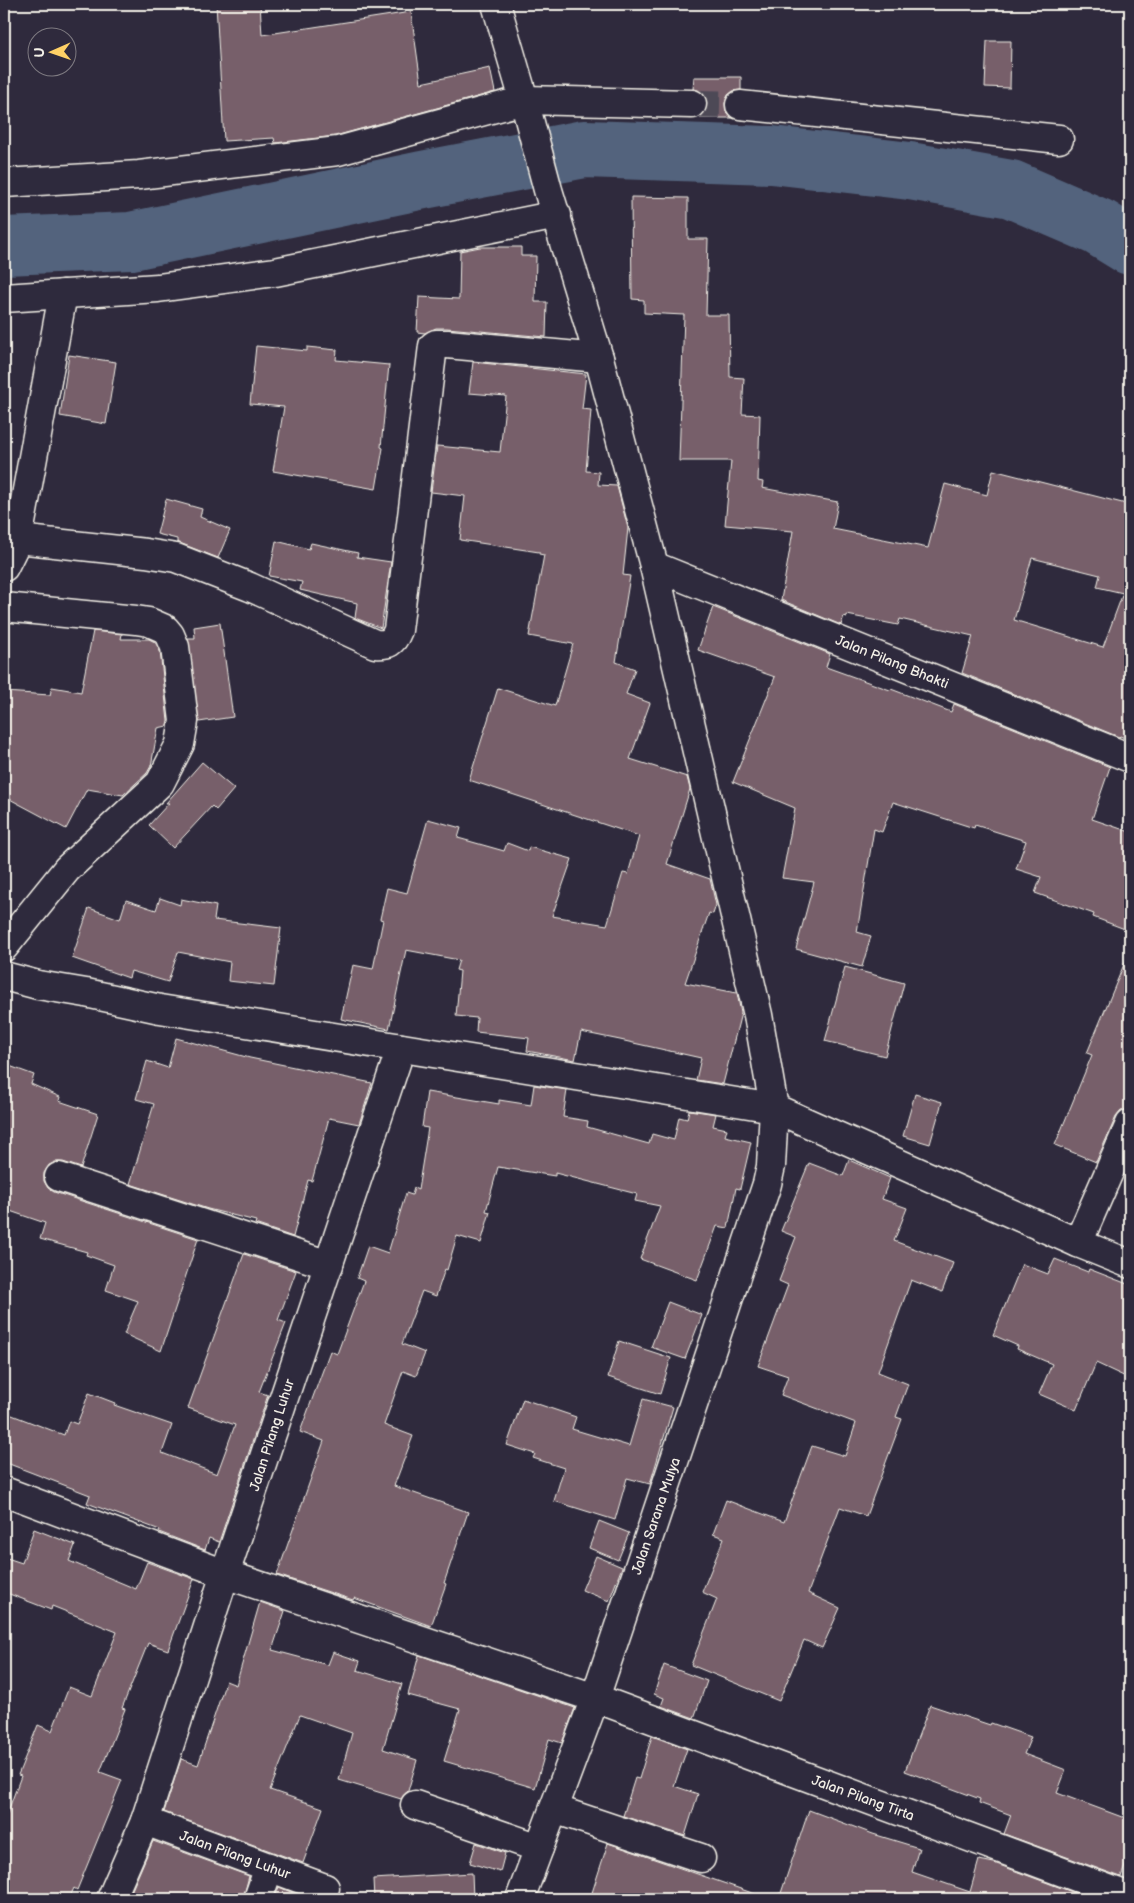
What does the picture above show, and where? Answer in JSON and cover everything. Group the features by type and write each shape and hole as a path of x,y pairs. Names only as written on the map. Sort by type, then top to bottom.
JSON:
{"street":[{"name":"Jalan Sarana Mulya","path":"496,4 548,190 599,358 654,566 758,1014 774,1118 771,1166 767,1184 595,1698 520,1899"},
{"path":"4,183 139,175 338,151 526,110 692,104"},
{"path":"740,105 1059,139"},
{"path":"4,298 158,288 275,272 557,215"},
{"path":"4,567 18,538 63,294"},
{"path":"18,538 176,558 250,587 375,644 383,645 390,643 394,640 398,630 433,346 436,344 447,344 599,358"},
{"name":"Jalan Pilang Bhakti","path":"654,566 1130,758"},
{"path":"4,607 136,620 149,622 164,629 170,635 175,647 184,721 180,744 160,783 67,869 4,947"},
{"path":"4,976 38,985 160,1009 401,1048 774,1118 1130,1264"},
{"name":"Jalan Pilang Luhur","path":"112,1899 145,1822 225,1574 401,1048"},
{"path":"1078,1243 1130,1124"},
{"path":"59,1177 329,1265"},
{"name":"Jalan Pilang Tirta","path":"4,1491 225,1574 595,1698 1130,1897"},
{"path":"415,1805 539,1848"},
{"path":"554,1809 701,1858"},
{"name":"Jalan Pilang Luhur","path":"145,1822 325,1888"},
{"path":"258,1899 269,1867"}],"building":[{"path":"216,4 260,4 262,35 411,12 421,83 490,68 495,92 335,136 275,143 274,138 224,141"},
{"path":"987,41 1011,41 1010,88 985,87"},
{"path":"694,77 741,77 741,90 733,91 728,95 725,103 726,112 732,118 700,118 706,112 708,104 701,91 693,89"},
{"path":"631,197 688,198 688,239 708,239 706,315 729,315 730,377 744,378 742,414 760,415 758,481 763,482 762,488 838,502 833,529 928,548 945,484 987,495 993,470 1130,505 1130,740 962,673 973,636 900,619 898,625 847,615 847,617 844,616 841,625 781,600 793,531 725,525 731,461 679,461 684,315 644,313 644,300 632,299","holes":["1032,558 1100,575 1097,587 1123,593 1103,647 1014,620"]},
{"path":"480,247 521,247 521,256 536,256 535,302 547,302 546,337 447,328 436,328 425,333 417,332 419,297 459,299 460,251"},
{"path":"256,346 307,351 307,347 337,350 336,360 389,365 381,447 383,448 376,489 273,471 284,407 250,404"},
{"path":"69,355 116,362 106,424 60,416"},
{"path":"473,362 586,374 582,409 591,410 586,471 599,472 598,485 617,486 628,528 623,575 630,576 616,662 635,669 626,694 650,703 630,759 687,777 690,789 667,864 710,879 716,905 713,914 709,913 685,983 737,993 741,1013 723,1084 696,1080 701,1058 620,1040 581,1032 575,1060 527,1051 529,1038 476,1032 477,1018 456,1016 460,971 456,970 459,960 406,950 389,1029 341,1019 353,965 373,969 383,920 380,919 387,888 407,893 428,819 461,828 458,838 504,851 507,843 528,851 529,847 572,859 552,916 607,925 623,873 628,874 639,836 469,780 498,688 555,706 573,644 529,636 544,555 539,554 539,552 460,540 465,496 431,492 437,446 500,452 506,396 469,393"},
{"path":"166,499 202,509 200,517 230,530 218,558 177,542 177,539 157,534"},
{"path":"276,541 309,549 311,543 358,553 357,557 391,562 381,628 355,618 357,603 300,590 302,582 269,576"},
{"path":"713,607 830,654 826,667 951,712 954,704 1110,767 1092,819 1130,832 1130,931 1093,917 1094,914 1035,893 1041,877 1016,869 1026,841 975,825 974,828 893,802 882,832 874,829 857,932 871,936 862,967 796,949 814,882 782,878 795,808 733,782 775,677 698,650"},
{"path":"220,623 233,717 199,722 188,638 195,638 194,627"},
{"path":"93,631 122,634 121,639 149,639 155,642 160,651 168,721 167,726 158,728 151,766 147,773 123,795 87,789 66,829 4,796 4,692 50,695 52,687 81,692"},
{"path":"202,762 234,789 216,810 212,806 173,848 149,825"},
{"path":"160,898 180,905 181,899 216,906 214,920 281,928 274,986 228,981 230,962 178,952 168,982 131,971 129,978 72,958 89,908 120,919 126,900 156,910"},
{"path":"1130,950 1130,1109 1121,1111 1116,1117 1096,1162 1055,1145 1092,1055 1087,1053"},
{"path":"845,967 904,983 885,1056 825,1041"},
{"path":"176,1038 250,1058 372,1083 359,1124 329,1118 312,1181 308,1180 293,1237 255,1224 256,1221 208,1209 130,1184 154,1104 136,1099 147,1061 168,1068"},
{"path":"4,1064 34,1075 31,1084 60,1097 59,1101 98,1114 81,1168 63,1162 55,1162 49,1165 44,1173 44,1181 48,1188 54,1192 198,1239 161,1351 124,1334 138,1301 106,1290 114,1265 86,1255 87,1252 40,1239 45,1223 4,1209"},
{"path":"534,1085 567,1090 563,1117 588,1121 587,1127 649,1144 652,1134 674,1140 679,1117 687,1119 689,1110 716,1114 713,1126 727,1129 725,1136 751,1142 740,1189 736,1188 728,1228 717,1226 697,1280 640,1259 660,1206 635,1201 637,1194 555,1173 555,1176 498,1167 486,1211 490,1212 481,1243 457,1236 447,1270 445,1269 436,1296 422,1291 402,1344 425,1353 416,1376 403,1371 384,1425 413,1436 394,1486 468,1512 431,1626 354,1598 353,1600 277,1575 324,1441 300,1432 330,1351 337,1354 364,1281 357,1278 368,1246 388,1253 406,1193 412,1195 414,1188 418,1190 428,1128 422,1127 427,1092 499,1104 499,1100 531,1105"},
{"path":"915,1094 942,1102 930,1144 903,1136"},
{"path":"849,1160 890,1178 882,1199 907,1208 894,1241 953,1263 942,1292 911,1280 878,1372 908,1384 896,1417 902,1419 866,1516 840,1507 808,1593 840,1608 822,1648 804,1640 779,1701 691,1665 717,1599 702,1592 724,1538 713,1534 726,1500 784,1522 812,1446 845,1456 856,1423 781,1395 788,1376 758,1366 788,1285 779,1281 796,1237 781,1231 809,1163 843,1176"},
{"path":"244,1254 296,1271 278,1320 286,1323 259,1392 268,1395 219,1542 209,1538 205,1550 159,1532 160,1530 87,1503 90,1495 4,1462 4,1412 64,1435 69,1421 77,1424 89,1393 115,1403 114,1405 172,1425 162,1453 217,1474 235,1425 188,1408"},
{"path":"1055,1259 1088,1272 1089,1269 1130,1285 1130,1379 1096,1363 1076,1410 1039,1394 1052,1364 1017,1349 1018,1346 993,1335 1022,1264 1048,1274"},
{"path":"668,1302 702,1315 685,1359 651,1347"},
{"path":"619,1341 671,1358 660,1394 608,1377"},
{"path":"523,1399 576,1417 572,1429 629,1446 643,1399 673,1407 650,1484 627,1478 615,1520 554,1501 564,1468 533,1458 535,1454 507,1445"},
{"path":"599,1521 629,1533 618,1560 589,1548"},
{"path":"34,1529 75,1545 69,1561 136,1589 147,1562 194,1579 168,1650 148,1643 122,1708 125,1709 100,1772 122,1780 77,1890 74,1888 69,1899 4,1899 4,1822 21,1776 18,1775 38,1725 52,1731 69,1687 92,1696 117,1632 52,1606 51,1610 4,1592 4,1557 22,1563"},
{"path":"596,1556 622,1567 609,1601 582,1590"},
{"path":"260,1602 285,1611 272,1650 328,1665 333,1652 360,1661 357,1670 402,1684 383,1749 417,1760 408,1791 401,1799 339,1780 352,1733 300,1715 270,1790 323,1808 303,1863 164,1812 181,1759 198,1765 226,1681 236,1685"},
{"path":"419,1655 575,1708 562,1743 549,1739 535,1788 444,1761 460,1709 408,1695"},
{"path":"664,1665 707,1681 694,1718 661,1706 664,1698 654,1694"},
{"path":"930,1705 1031,1737 1024,1754 1066,1770 1057,1793 1130,1820 1130,1853 1121,1877 1004,1834 1011,1815 979,1803 980,1799 905,1771"},
{"path":"652,1736 687,1749 674,1786 698,1794 685,1836 623,1816 635,1778 639,1779"},
{"path":"809,1810 873,1834 919,1848 912,1872 970,1892 979,1860 994,1863 1091,1899 779,1899"},
{"path":"153,1841 249,1876 243,1899 128,1899"},
{"path":"476,1843 505,1853 500,1872 470,1863"},
{"path":"608,1843 755,1894 754,1899 590,1899"},
{"path":"472,1873 473,1899 374,1899 373,1879"},
{"path":"279,1887 293,1893 291,1899 274,1899"}],"waterway":[{"path":"4,246 131,241 423,180 584,149 772,155 910,171 1011,189 1099,227 1130,246"}],"tunnel":[{"path":"692,104 740,105"}]}
